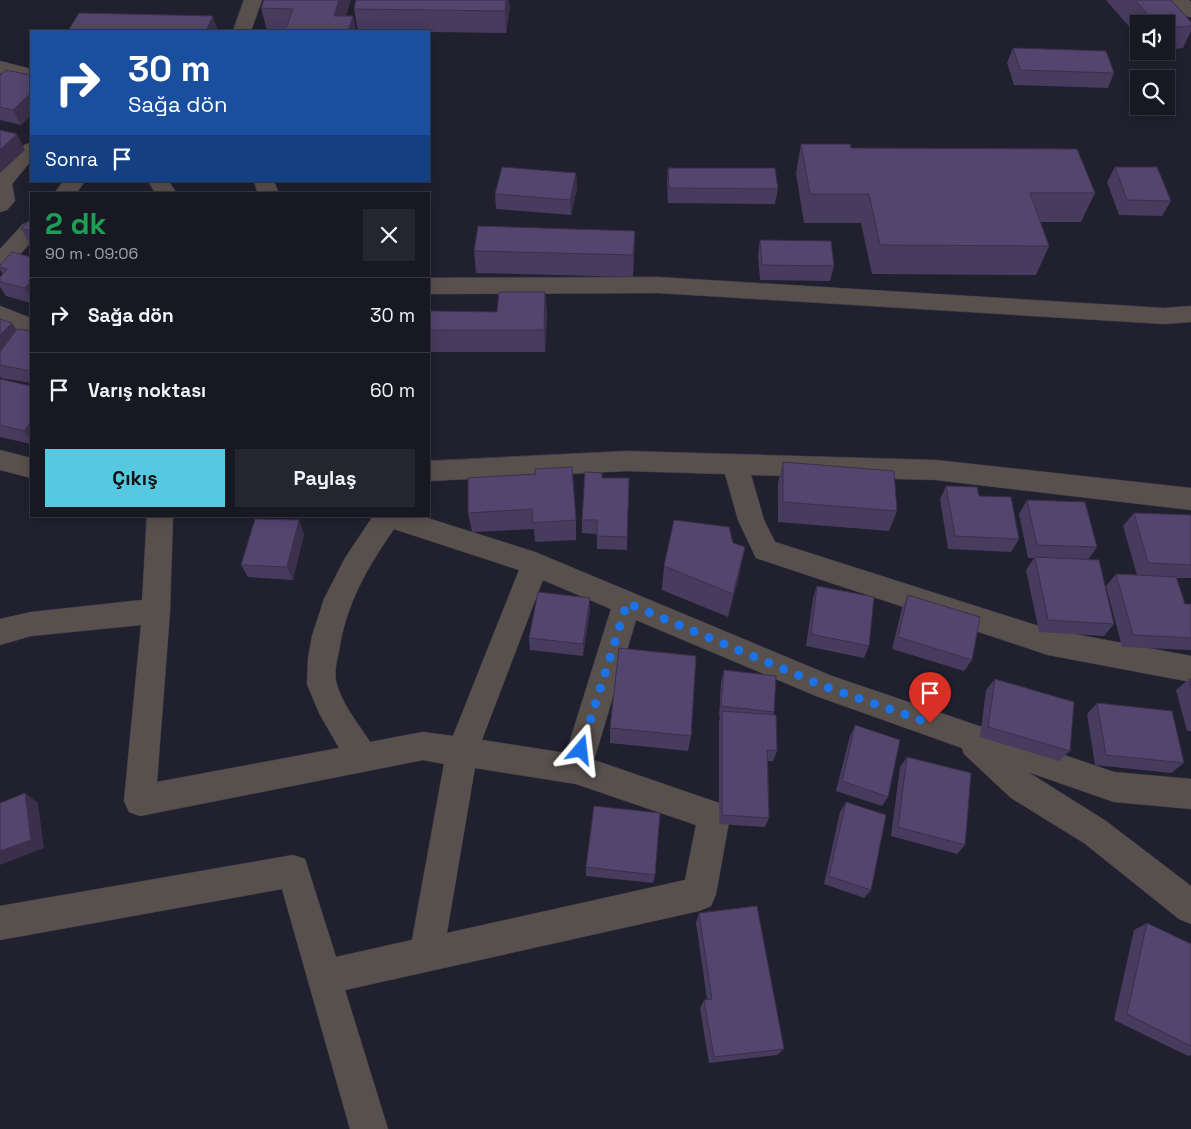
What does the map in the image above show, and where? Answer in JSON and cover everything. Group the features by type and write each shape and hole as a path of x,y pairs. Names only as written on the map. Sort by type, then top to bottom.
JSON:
{"street":[{"path":"242,30 253,0"},
{"path":"1180,0 1191,12"},
{"path":"0,66 30,75"},
{"path":"0,205 4,200 1,183 30,150"},
{"path":"66,192 75,182"},
{"path":"0,263 30,230"},
{"path":"430,286 658,285 1164,316 1191,314"},
{"path":"0,314 30,327"},
{"path":"430,456 487,468"},
{"path":"0,460 30,468"},
{"path":"430,471 627,461 936,470 1191,499"},
{"path":"735,464 751,520 766,550 1048,642 1191,669"},
{"path":"160,517 156,611 140,801 423,746 576,769 714,816 699,894 324,977"},
{"path":"362,758 333,708 321,682 325,642 333,606 355,563 386,517"},
{"path":"390,517 535,564 826,687 1114,788 1191,794"},
{"path":"426,955 462,752 535,564"},
{"path":"576,769 627,603"},
{"path":"0,632 31,624 156,611"},
{"path":"965,736 1022,787 1095,832 1191,907"},
{"path":"0,923 293,871 369,1129"}],"building":[{"path":"264,0 339,0 334,16 353,16 348,30 285,30 293,9 261,8"},
{"path":"356,0 506,0 505,11 354,9"},
{"path":"1135,0 1171,0 1191,22 1191,26 1175,27 1175,15 1148,15"},
{"path":"79,13 213,16 206,30 69,30"},
{"path":"1013,48 1106,51 1114,73 1020,70"},
{"path":"6,70 30,75 30,94 13,110 0,107 0,75"},
{"path":"0,130 17,134 0,150"},
{"path":"801,144 850,144 851,148 1077,149 1095,193 1030,193 1049,246 880,245 869,194 810,194"},
{"path":"502,167 576,173 570,200 495,194"},
{"path":"1115,167 1157,167 1171,201 1127,200"},
{"path":"668,168 775,168 778,189 669,188"},
{"path":"30,219 30,231 21,229"},
{"path":"478,226 635,231 633,255 474,251"},
{"path":"760,240 831,241 834,266 762,265"},
{"path":"12,252 30,257 30,282 25,288 0,282 0,277 7,269 0,267"},
{"path":"499,292 545,292 544,330 430,330 430,311 497,312"},
{"path":"0,319 12,323 0,335"},
{"path":"17,329 30,331 30,371 0,365 0,352"},
{"path":"0,379 30,386 30,423 24,431 0,425"},
{"path":"783,462 894,471 897,511 783,502"},
{"path":"572,467 576,520 533,523 532,509 468,513 468,478 536,474 535,469"},
{"path":"585,472 602,473 602,478 629,478 627,537 597,536 597,520 582,520"},
{"path":"946,486 977,487 979,496 1011,497 1019,539 955,536"},
{"path":"1027,500 1085,502 1097,547 1037,545"},
{"path":"1134,513 1191,515 1191,565 1148,563"},
{"path":"255,519 299,520 287,567 241,565"},
{"path":"674,520 729,527 733,543 745,547 733,594 664,566"},
{"path":"1035,557 1099,560 1114,624 1048,620"},
{"path":"1116,574 1176,577 1185,604 1191,604 1191,638 1133,635"},
{"path":"817,586 874,597 869,646 811,634"},
{"path":"538,592 590,598 583,644 529,638"},
{"path":"908,595 980,617 972,660 898,637"},
{"path":"619,648 696,656 691,736 610,728"},
{"path":"724,670 776,676 774,712 721,706"},
{"path":"995,679 1074,702 1070,751 988,727"},
{"path":"1097,703 1172,711 1184,763 1106,755"},
{"path":"722,711 776,715 777,751 767,750 769,818 722,815"},
{"path":"855,725 900,740 888,797 842,781"},
{"path":"907,757 971,773 965,845 898,827"},
{"path":"25,793 31,840 0,851 0,803"},
{"path":"846,802 886,815 871,890 829,876"},
{"path":"594,806 660,813 655,875 586,867"},
{"path":"757,906 784,1049 714,1057 704,1000 712,999 699,913"},
{"path":"1147,923 1191,944 1191,1046 1127,1014"}],"route":[{"path":"581,750 627,603 826,687 930,723"}]}
